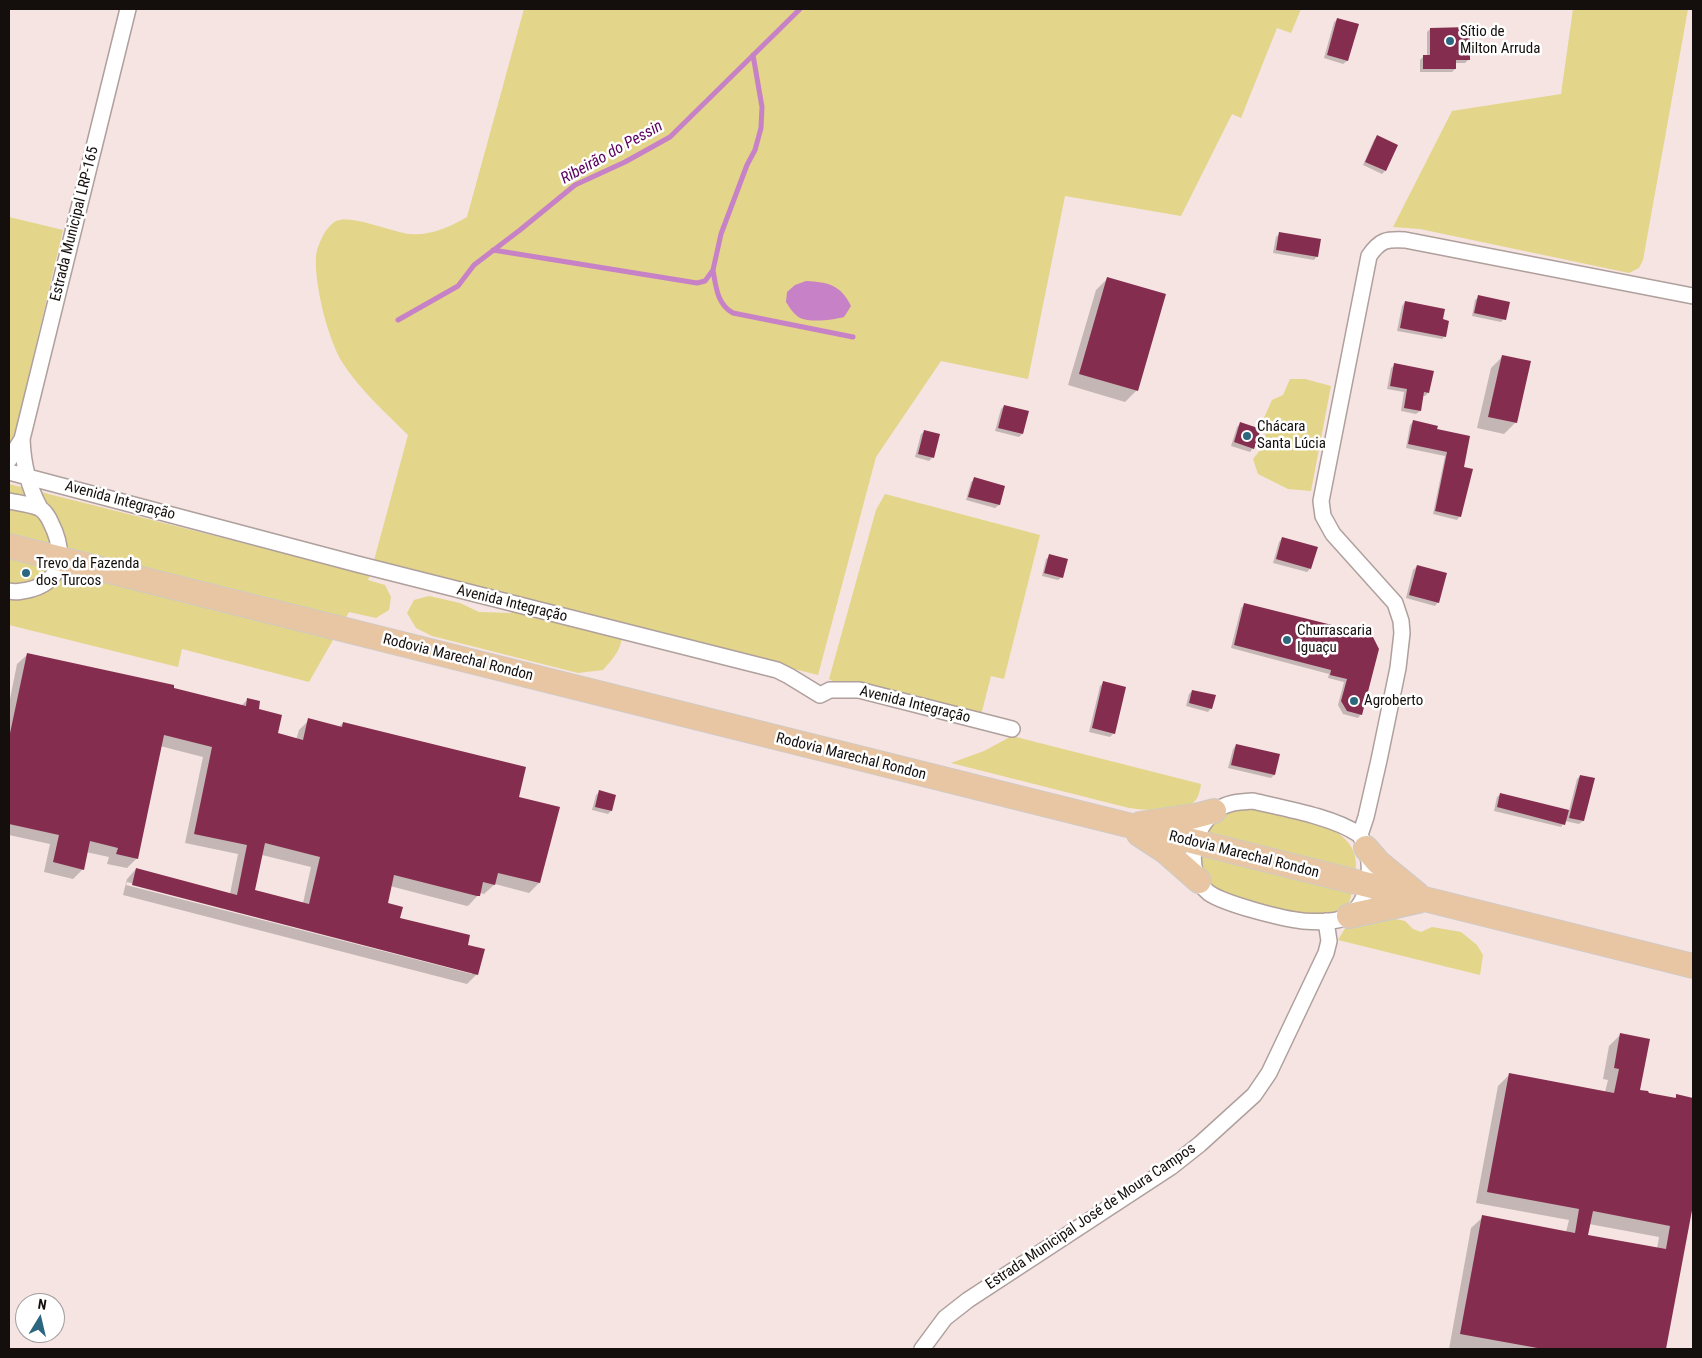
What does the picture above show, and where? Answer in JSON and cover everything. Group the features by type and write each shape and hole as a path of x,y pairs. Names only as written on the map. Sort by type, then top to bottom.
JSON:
{"main road":[{"name":"Rodovia Marechal Rondon","path":"9,546 1693,966"},
{"path":"1125,825 1153,824 1214,811"},
{"path":"1125,825 1165,851 1199,881"},
{"path":"1363,842 1378,862 1424,900"},
{"path":"1348,916 1424,900"}],"street":[{"name":"Estrada Municipal LRP-165","path":"60,558 60,544 56,532 33,495 26,476 22,439 128,9"},
{"path":"1363,842 1333,821 1253,801 1230,802 1214,811 1203,824 1195,843 1194,869 1199,881 1209,892 1234,904 1298,921 1338,920 1348,916 1363,896 1367,885 1370,873 1363,842 1366,817 1398,668 1402,633 1401,621 1394,603 1333,534 1323,516 1321,501 1366,267 1376,246 1383,242 1405,240 1693,296"},
{"name":"Estrada Municipal LRP-165","path":"9,460 22,439"},
{"name":"Avenida Integração","path":"9,472 357,564 777,670 820,694 830,690 859,690 1012,729"},
{"path":"9,501 40,508"},
{"path":"9,591 15,592 38,587 55,574 60,558"},
{"name":"Estrada Municipal José de Moura Campos","path":"922,1349 945,1318 968,1300 1171,1167 1200,1144 1254,1095 1269,1074 1326,953 1329,941 1326,921"}],"shaded area":[{"path":"524,9 1301,9 1291,33 1277,28 1241,118 1232,114 1181,216 1065,196 1028,379 941,361 876,457 818,675 622,626 624,629 619,647 615,656 603,670 578,673 432,636 416,628 407,613 414,600 429,596 460,603 479,612 511,613 518,600 373,564 408,435 357,382 337,352 327,326 317,281 317,250 329,227 336,221 343,219 402,233 425,234 440,230 467,217"},
{"path":"1573,9 1688,9 1643,260 1639,268 1629,273 1420,229 1393,227 1452,111 1561,94"},
{"path":"9,217 63,230 15,434 9,444"},
{"path":"806,281 821,282 833,286 843,293 851,306 844,317 829,320 812,320 800,318 795,314 786,302 787,292 795,285"},
{"path":"1290,379 1305,379 1331,386 1311,491 1288,489 1258,474 1253,459 1266,443 1263,420 1272,400 1283,395"},
{"path":"9,484 370,575 368,580 385,585 391,597 389,610 376,618 349,612 309,682 182,649 178,667 9,625"},
{"path":"885,494 1040,535 1004,679 991,676 981,715 841,685 829,679 876,510"},
{"path":"1012,736 1201,784 1199,793 1194,802 1189,806 1173,810 1144,810 1129,808 951,763 984,751"},
{"path":"1252,808 1297,818 1322,826 1339,834 1350,844 1355,855 1356,867 1350,900 1343,910 1332,916 1319,917 1270,909 1234,899 1223,894 1208,882 1202,872 1202,861 1207,833 1210,827 1225,814 1235,810"},
{"path":"1382,916 1405,921 1413,929 1421,932 1432,927 1461,932 1477,945 1483,955 1480,975 1338,940 1347,925"}],"building":[{"path":"1337,18 1359,24 1348,61 1327,55"},
{"name":"Sítio de Milton Arruda","path":"1470,27 1470,60 1456,60 1456,69 1423,69 1423,55 1430,55 1430,28"},
{"path":"1377,135 1398,145 1386,171 1365,162"},
{"path":"1279,232 1321,239 1318,257 1276,250"},
{"path":"1107,277 1166,294 1138,391 1079,374"},
{"path":"1478,295 1510,302 1506,320 1474,313"},
{"path":"1405,301 1445,309 1443,319 1449,321 1446,337 1400,328"},
{"path":"1502,355 1531,361 1517,423 1488,417"},
{"path":"1394,363 1434,371 1429,393 1424,392 1421,411 1404,408 1407,389 1390,386"},
{"path":"1004,405 1029,411 1023,434 998,428"},
{"path":"1413,420 1438,426 1437,429 1470,436 1464,467 1473,469 1461,517 1435,511 1447,452 1408,444"},
{"name":"Chácara Santa Lúcia","path":"1240,422 1261,429 1254,449 1234,442"},
{"path":"924,430 940,434 934,458 918,454"},
{"path":"974,477 1005,486 1000,505 968,497"},
{"path":"1282,537 1318,547 1311,569 1276,559"},
{"path":"1049,554 1068,559 1063,578 1044,573"},
{"path":"1417,565 1447,573 1439,603 1409,595"},
{"path":"1244,603 1372,635 1379,649 1362,715 1347,711 1341,701 1347,679 1330,675 1331,670 1234,645"},
{"path":"27,653 174,685 174,688 246,706 247,698 260,701 259,709 282,715 278,733 303,740 308,718 342,727 343,722 526,767 519,797 560,807 540,883 498,873 495,885 483,882 480,896 477,896 394,875 388,903 403,907 400,918 470,935 468,945 485,949 478,975 132,885 136,868 237,895 247,845 194,834 212,747 164,735 138,859 116,854 118,848 90,841 84,870 53,862 59,835 9,824 9,738","holes":["265,843 320,857 309,904 255,890"]},
{"path":"1103,681 1126,687 1115,734 1092,728"},
{"path":"1192,690 1216,695 1212,709 1189,703"},
{"path":"1236,744 1280,754 1275,775 1231,765"},
{"path":"1580,775 1595,778 1584,821 1569,818"},
{"path":"599,790 616,795 612,811 595,807"},
{"path":"1500,793 1569,810 1565,825 1497,807"},
{"path":"1620,1033 1650,1039 1640,1090 1676,1098 1676,1094 1693,1098 1693,1205 1666,1349 1543,1349 1460,1334 1482,1215 1575,1233 1579,1209 1487,1192 1509,1073 1614,1093 1619,1069 1614,1068","holes":["1593,1211 1670,1226 1666,1249 1588,1235"]}],"waterway":[{"name":"Ribeirão do Pessin","path":"398,320 458,286 474,265 575,185 625,162 670,137 800,9"},
{"path":"493,250 697,283 705,281 713,270 721,234 747,165 755,150 761,128 762,107 753,55"},
{"path":"713,270 720,300 733,313 853,337"}],"place":[{"name":"Sítio de Milton Arruda","path":"1450,41"},
{"name":"Chácara Santa Lúcia","path":"1247,436"},
{"name":"Trevo da Fazenda dos Turcos","path":"26,573"},
{"name":"Churrascaria Iguaçu","path":"1287,640"},
{"name":"Agroberto","path":"1354,701"}]}
